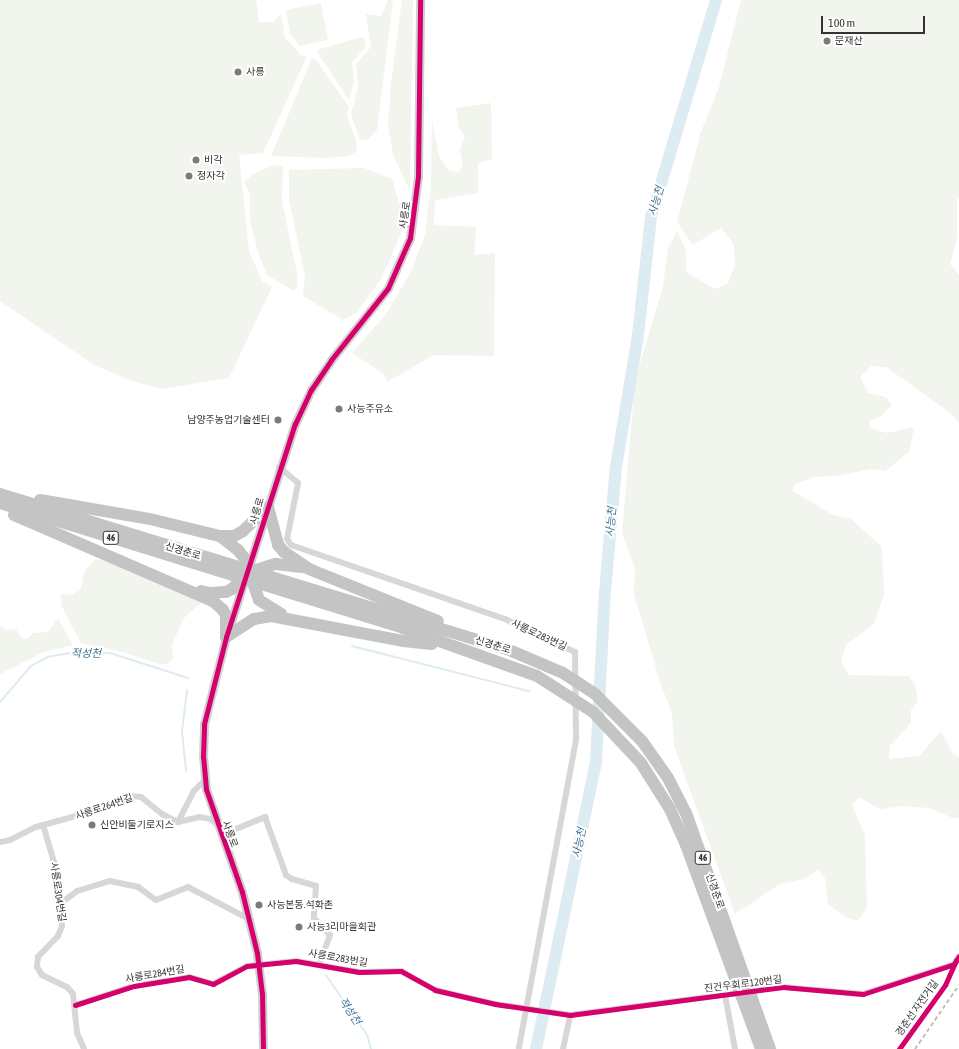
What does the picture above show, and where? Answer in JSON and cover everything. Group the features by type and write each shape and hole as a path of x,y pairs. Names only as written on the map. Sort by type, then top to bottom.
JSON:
{"highway":[{"path":"1,497 150,519 220,536 234,536 244,531 268,507"},
{"name":"신경춘로","path":"1,497 224,568 403,628 536,676 564,692 593,712 641,763 670,809 742,985"},
{"path":"268,507 278,545 309,569"},
{"path":"0,508 152,575 188,588 210,593 226,592 232,589 249,572 276,564 309,569 458,629 477,640"},
{"path":"220,536 238,550 245,559 259,600 290,618"},
{"name":"신경춘로","path":"269,583 513,651 563,673 595,694 642,741 668,778 686,812 747,1000 761,1049"},
{"path":"188,588 213,601 223,610 226,637 261,616 290,618 403,641 450,645"},
{"name":"신경춘로","path":"747,1000 770,1049"}],"street":[{"name":"사릉로","path":"263,1049 262,994 258,963 249,919 216,824 205,780 204,724 226,637 249,572 279,467 295,424 311,390 339,350 381,299 400,265 410,238 418,176 420,0"},
{"name":"사릉로283번길","path":"279,467 298,483 287,538 291,545 508,620 575,652 576,740 519,1049"},
{"path":"178,822 194,791 205,780"},
{"name":"사릉로264번길","path":"0,842 10,840 43,825 90,813 136,796 178,822"},
{"path":"178,822 199,817 210,819 216,824"},
{"path":"221,835 265,817 286,875 292,880 316,886 317,902 313,916 330,936 319,965"},
{"name":"사릉로304번길","path":"43,825 56,869 58,906 62,920 61,931 38,957 37,967 42,975 71,990 75,1005 77,1033 84,1049"},
{"path":"58,906 77,890 110,881 138,887 156,900 188,887 249,919"},
{"name":"진건우회로120번길","path":"527,1009 570,1015 783,987 863,994 954,964 959,956"},
{"name":"사릉로283번길","path":"258,963 296,961 368,973 401,971 436,990 495,1004 527,1009"},
{"name":"사릉로284번길","path":"75,1005 119,990 189,977 213,984 239,969 258,963"},
{"name":"진건우회로120번길","path":"724,994 735,1049"},
{"path":"563,1049 570,1015"}],"shaded area":[{"path":"0,0 256,0 259,22 273,22 281,14 285,38 301,55 307,56 263,153 239,155 249,251 262,281 272,287 229,378 162,389 129,380 94,365 0,301"},
{"path":"388,0 393,0 377,130 368,140 360,140 351,114 358,88 356,64 371,47 366,14 381,16"},
{"path":"402,0 413,0 410,191 393,155 388,125 391,84"},
{"path":"741,0 959,0 959,199 957,199 957,238 950,264 959,275 959,423 948,411 886,367 871,366 860,377 868,393 886,397 892,405 880,417 869,421 870,428 887,433 914,427 909,452 885,471 872,469 835,476 814,477 794,485 793,491 831,514 851,519 882,547 884,595 874,624 846,645 841,662 849,675 909,676 915,685 918,701 911,710 911,723 890,746 889,759 919,756 941,731 953,754 959,757 959,818 953,818 929,808 902,806 880,809 859,797 852,805 865,835 867,907 858,921 846,917 828,904 825,878 818,870 804,879 780,884 735,914 674,746 672,713 661,685 634,594 635,568 622,534 635,381 663,286 668,249 677,231 686,251 686,272 715,289 728,283 735,265 734,244 721,228 693,245 677,222 701,132 719,87"},
{"path":"321,3 328,40 300,46 290,34 286,10"},
{"path":"362,37 364,38 366,47 352,62 354,81 349,100 317,52 320,49"},
{"path":"312,58 316,60 349,107 347,116 357,143 356,151 350,156 327,158 271,156"},
{"path":"491,103 492,159 478,163 478,193 435,200 434,225 476,227 474,255 495,253 494,356 434,355 387,382 384,374 352,353 386,314 411,272 425,235 431,184 432,121 439,156 448,170 458,172 463,165 460,150 465,137 459,128 456,108"},
{"path":"274,165 283,166 282,201 297,273 298,285 294,291 267,275 257,250 250,220 250,195 244,182 253,174"},
{"path":"364,168 392,179 401,209 403,229 381,279 356,313 343,320 303,296 305,277 289,199 289,170"},
{"path":"95,559 108,562 202,602 183,619 172,645 173,658 168,664 160,664 119,651 81,643 61,605 61,594 72,595 81,589 84,572"},
{"path":"58,618 73,645 44,652 0,674 0,626 7,630 16,629 22,639 27,639 33,633 48,632"}],"waterway":[{"name":"사능천","path":"536,1049 596,761 605,592 616,467 638,335 651,217 716,0"},
{"path":"352,646 529,691"},
{"name":"적성천","path":"0,702 31,666 47,657 69,653 110,653 188,678"},
{"name":"적성천","path":"186,771 182,731 187,690"},
{"name":"적성천","path":"326,975 367,1035 371,1049"}],"railway":[{"path":"915,1049 959,985"}],"cycle path":[{"path":"263,1049 262,994 257,953 242,892 206,789 203,757 204,724 226,637 295,424 311,390 331,360 388,288 410,238 418,176 420,0"},
{"name":"경춘선 자전거길","path":"75,1005 134,986 189,977 213,984 247,966 296,961 359,972 401,971 435,990 495,1004 570,1015 783,987 863,994 954,964 959,956"},
{"name":"경춘선 자전거길","path":"899,1049 945,985 956,960"}],"place":[{"name":"문재산","path":"827,41"},
{"name":"사릉","path":"238,72"},
{"name":"비각","path":"196,160"},
{"name":"정자각","path":"189,176"},
{"name":"사능주유소","path":"339,409"},
{"name":"남양주농업기술센터","path":"278,420"},
{"name":"신안비둘기로지스","path":"92,825"},
{"name":"사능본동.석화촌","path":"259,905"},
{"name":"사능3리마을회관","path":"299,927"}]}
